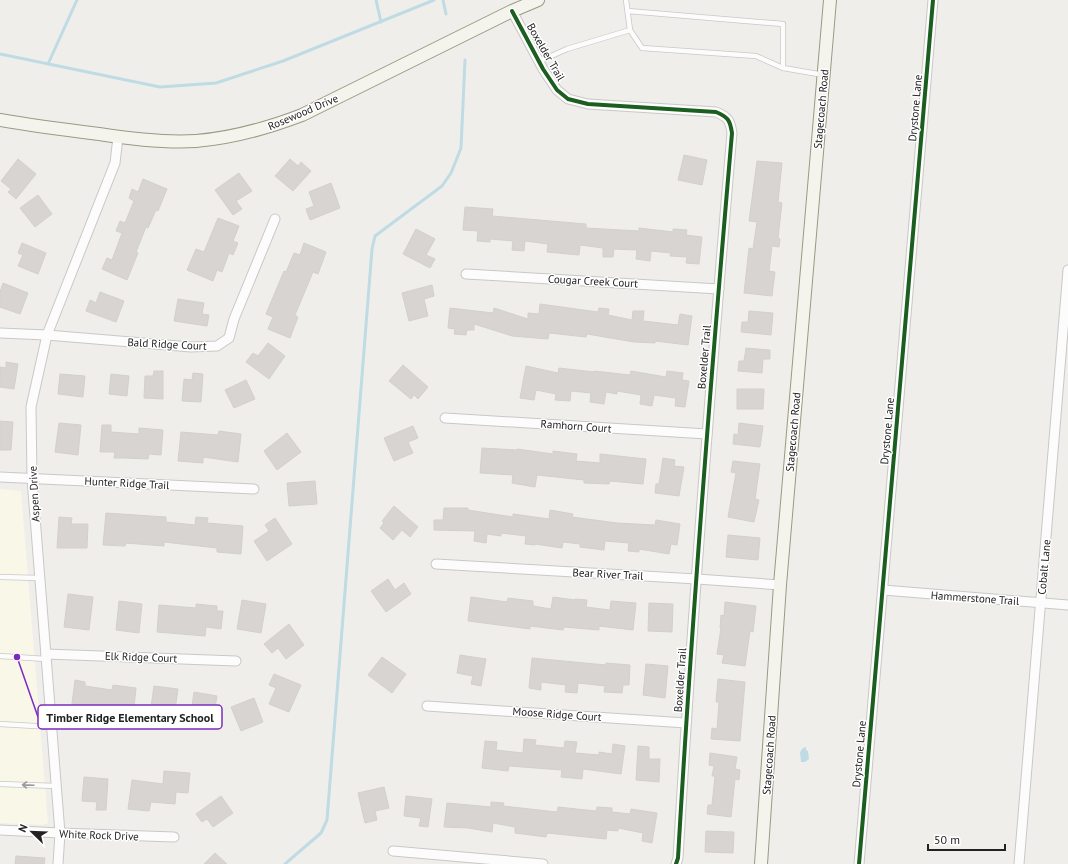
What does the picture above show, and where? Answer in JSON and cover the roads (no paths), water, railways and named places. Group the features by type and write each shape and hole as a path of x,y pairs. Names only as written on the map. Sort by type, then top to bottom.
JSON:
{"main road":[{"name":"Rosewood Drive","path":"0,120 155,141 196,141 236,136 270,127 302,115 512,11 538,0"},
{"name":"Stagecoach Road","path":"761,864 780,585 830,0"}],"street":[{"name":"Drystone Lane","path":"859,864 933,0"},
{"name":"Boxelder Trail","path":"512,11 557,90 568,99 588,104 716,112 724,115 731,123 732,133 707,434 686,723 678,858 676,864"},
{"name":"Aspen Drive","path":"58,864 60,833 32,479 31,407 47,335 115,163 118,137"},
{"name":"Bald Ridge Court","path":"0,333 47,335 191,347 217,346 229,338 234,319 275,219"},
{"name":"Cobalt Lane","path":"1019,864 1068,270"},
{"name":"Cougar Creek Court","path":"466,274 719,288"},
{"name":"Ramhorn Court","path":"445,418 707,434"},
{"name":"Hunter Ridge Trail","path":"0,477 254,489"},
{"name":"Bear River Trail","path":"436,564 780,585"},
{"name":"Hammerstone Trail","path":"883,590 1068,605"},
{"name":"Elk Ridge Court","path":"46,657 236,661"},
{"name":"Moose Ridge Court","path":"427,706 686,723"},
{"name":"White Rock Drive","path":"0,830 174,837"},
{"path":"393,851 543,864"}],"lane":[{"path":"626,0 630,30 642,48 756,56 782,68 824,75"},
{"path":"628,12 783,24 782,68"},
{"path":"540,62 567,48 630,30"},
{"path":"0,578 40,578"},
{"path":"0,656 46,657"},
{"path":"0,724 52,727"},
{"path":"0,784 56,786"}],"water":[{"path":"806,747 809,759 805,762 801,762 800,752"}],"waterway":[{"path":"48,64 77,0"},
{"path":"376,0 381,22"},
{"path":"0,54 160,87 216,83 283,61 434,0"},
{"path":"443,0 446,14"},
{"path":"285,864 321,833 327,820 372,249 375,236 442,186 451,173 461,148 465,60"}],"place":[{"name":"Timber Ridge Elementary School","path":"17,657"}]}
